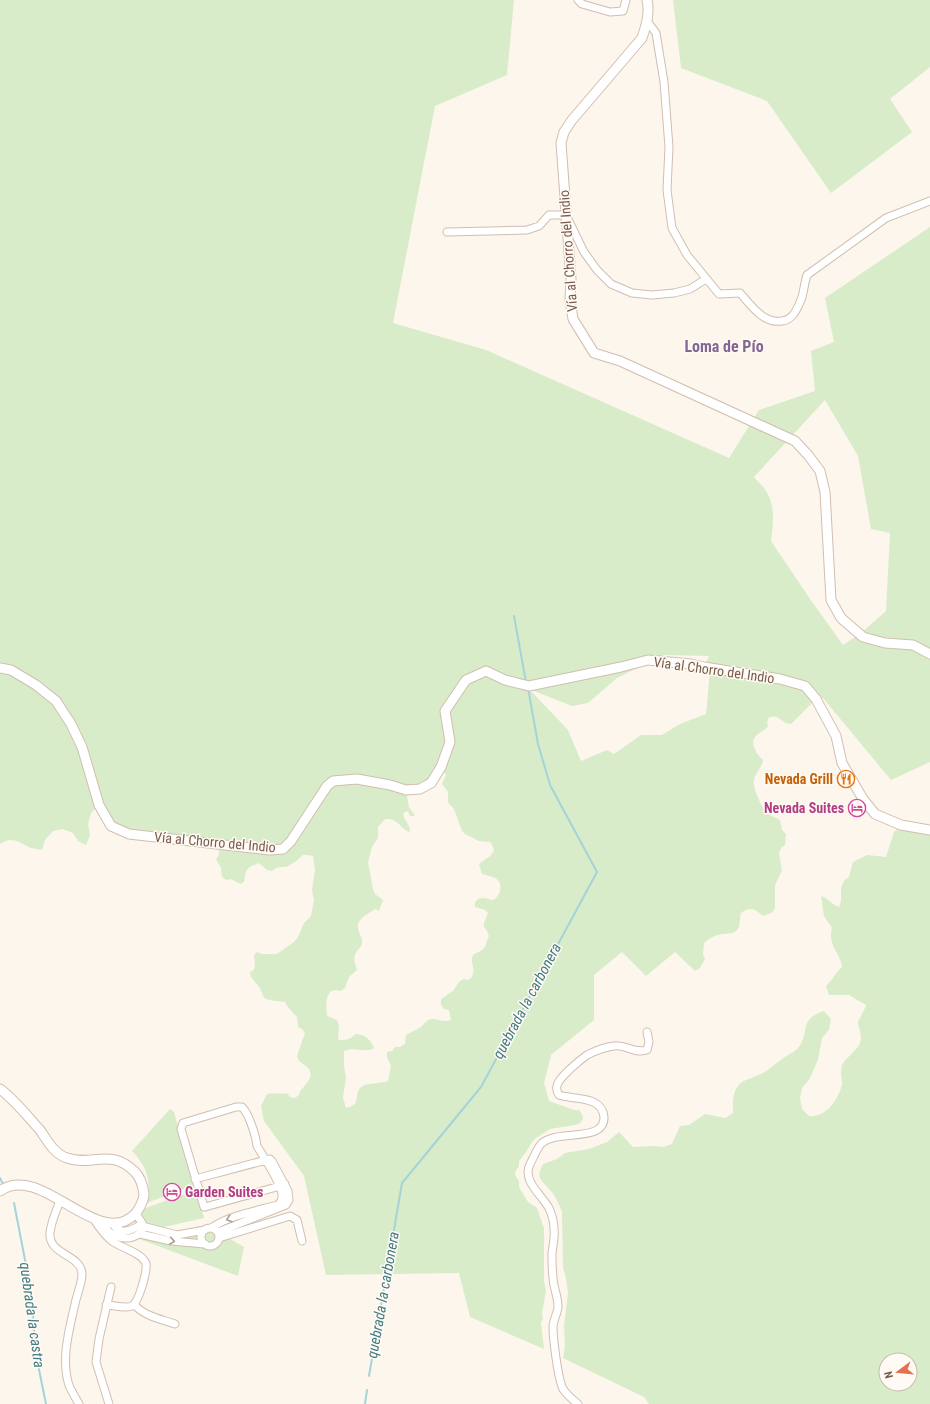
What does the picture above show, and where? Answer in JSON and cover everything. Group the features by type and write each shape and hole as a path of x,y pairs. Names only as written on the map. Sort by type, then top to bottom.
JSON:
{"street":[{"path":"578,0 582,4 610,12 623,11 626,0"},
{"name":"Vía al Chorro del Indio","path":"647,0 647,21 642,38 572,120 564,132 561,143 570,279 570,300 573,319 594,353 620,361 795,441 820,471 825,492 831,600 841,618 864,637 885,643 913,646 930,654"},
{"path":"647,21 656,33 664,82 669,147 667,190 672,228 688,255 719,294 740,292 758,312 768,320 776,322 787,321 793,316 802,298 807,275 886,218 930,201"},
{"path":"447,232 527,230 539,226 549,216 566,215 584,252 597,270 611,284 632,293 652,295 674,293 690,289 706,278"},
{"name":"Vía al Chorro del Indio","path":"0,668 11,670 36,685 56,701 71,724 82,747 99,805 111,826 129,834 270,850 283,849 291,841 327,786 333,781 357,779 390,785 406,790 420,789 431,783 441,767 450,742 445,711 466,680 486,671 505,680 529,686 648,660 691,664 780,679 805,686 816,699 836,736 842,763 863,799 876,814 901,825 930,830"},
{"path":"578,1404 563,1388 559,1375 553,1326 558,1305 553,1279 552,1255 555,1229 552,1216 546,1204 530,1183 528,1170 539,1147 545,1141 561,1135 587,1134 595,1132 602,1126 604,1121 603,1112 594,1103 582,1098 564,1097 559,1095 556,1087 563,1076 586,1056 598,1050 615,1046 621,1046 636,1052 647,1050 650,1042 647,1032"},
{"path":"0,1089 39,1130 56,1151 65,1158 75,1160 110,1159 119,1161 132,1169 138,1175 144,1196 136,1214 129,1220 121,1222 108,1222 94,1218 40,1189 17,1185 5,1188 0,1192"},
{"path":"108,1222 120,1231 136,1228 142,1225 177,1235 208,1229 221,1222 281,1208 286,1205 289,1200 288,1191 268,1159 261,1144 256,1141 248,1115 242,1107 236,1107 183,1124 181,1129 203,1206 205,1207 283,1185"},
{"path":"195,1180 268,1159"},
{"path":"60,1201 53,1218 50,1234 52,1243 56,1248 78,1264 82,1274 73,1310 66,1358 68,1380 79,1404"},
{"path":"136,1214 142,1225 142,1231 140,1234"},
{"path":"108,1222 105,1229 117,1236 127,1238 140,1234 171,1241 205,1244 210,1246 215,1245 219,1235 247,1216"},
{"path":"208,1229 219,1235 290,1216 297,1220 302,1241"},
{"path":"94,1218 102,1233 113,1241 142,1256 146,1267 138,1298 134,1304 129,1307 106,1305"},
{"path":"205,1244 201,1237 208,1229"},
{"path":"110,1287 99,1339 96,1362 110,1404"},
{"path":"134,1304 144,1313 175,1324"}],"green space":[{"path":"0,0 514,0 507,75 435,106 393,323 486,350 729,458 759,410 815,391 811,351 834,342 825,298 930,227 930,762 891,780 823,698 816,699 791,724 786,723 776,717 769,717 767,722 768,727 755,737 753,743 755,749 763,760 754,780 754,787 757,796 766,812 780,820 782,830 786,834 785,845 781,848 779,853 782,870 775,885 775,907 773,912 763,916 755,910 750,909 741,913 738,929 735,932 721,934 704,943 703,954 705,959 700,968 695,971 675,952 646,976 622,952 594,975 594,1020 551,1055 544,1083 549,1101 574,1110 579,1110 583,1119 580,1123 575,1125 550,1129 536,1138 519,1161 519,1166 515,1172 519,1181 519,1187 528,1202 537,1208 544,1228 544,1281 546,1291 542,1313 543,1318 541,1323 544,1349 470,1317 459,1273 326,1275 304,1176 264,1121 261,1106 267,1094 287,1093 290,1097 295,1098 299,1095 309,1080 311,1073 310,1070 299,1061 297,1056 305,1033 298,1027 297,1017 285,1002 264,998 260,988 251,977 250,972 254,970 254,955 257,952 262,954 277,954 294,942 298,937 304,923 311,916 314,900 312,890 315,870 313,856 303,855 286,867 276,868 272,871 267,870 259,863 250,867 246,871 244,882 240,884 231,879 226,880 222,877 221,868 216,859 219,855 219,849 263,850 129,834 111,826 99,805 91,813 88,824 90,835 86,845 78,841 73,833 63,829 53,831 45,840 42,850 31,848 20,842 12,840 4,841 0,844","holes":["825,400 858,456 871,529 890,533 886,611 861,633 843,645 771,541 773,509 765,489 754,477","664,655 709,656 704,667 710,671 706,714 680,724 662,735 641,735 614,754 607,750 581,761 568,730 529,689 572,706 588,703 617,678","441,767 446,775 442,784 448,792 448,802 454,809 462,831 479,841 490,842 493,846 494,850 491,855 479,864 482,874 498,880 500,883 500,893 493,900 481,898 475,902 475,907 485,910 488,913 484,927 489,936 484,948 474,954 472,958 472,977 468,980 463,979 453,991 441,999 441,1005 444,1009 449,1010 451,1020 446,1021 430,1019 421,1027 406,1035 405,1044 400,1047 395,1047 392,1051 387,1052 387,1057 391,1066 388,1081 363,1086 358,1091 354,1105 346,1108 343,1098 346,1077 344,1051 352,1049 371,1050 374,1048 367,1038 359,1034 355,1034 348,1039 338,1040 339,1025 337,1020 327,1016 327,1000 331,991 341,991 345,988 349,977 357,970 354,957 362,943 358,924 362,918 375,909 379,911 383,900 375,894 373,889 368,862 372,847 378,838 378,827 385,819 390,819 394,820 406,831 410,832 403,813 408,811 410,816 415,816 409,807 406,791 431,783"]},
{"path":"673,0 930,0 930,67 890,99 912,132 831,193 767,101 681,68"},
{"path":"901,825 930,830 930,1404 649,1404 644,1397 563,1358 565,1345 564,1326 568,1293 563,1268 562,1212 553,1193 540,1178 539,1175 543,1164 557,1159 565,1153 589,1149 607,1142 619,1132 633,1147 663,1147 672,1144 680,1126 689,1125 705,1114 725,1118 733,1113 734,1095 738,1086 743,1082 765,1072 797,1049 801,1044 810,1018 824,1011 831,1019 829,1030 822,1038 818,1059 809,1080 802,1088 800,1098 802,1109 809,1116 818,1115 827,1110 837,1098 841,1088 842,1065 860,1043 861,1037 858,1022 866,1005 849,995 829,995 826,986 842,967 832,944 832,928 824,916 821,896 839,907 841,901 841,887 844,881 849,877 853,862 867,855 886,857 894,832"},
{"path":"170,1109 174,1112 194,1185 147,1203 149,1188 147,1175 142,1163 132,1151"},
{"path":"196,1190 204,1218 155,1229 130,1221 140,1210"},
{"path":"206,1225 244,1247 238,1276 115,1230 122,1226 154,1235"}],"waterway":[{"name":"quebrada la carbonera","path":"514,616 526,682"},
{"name":"quebrada la carbonera","path":"369,1376 402,1183 481,1087 597,872 550,785 538,744 528,688"},
{"name":"quebrada la castra","path":"0,1178 3,1184"},
{"name":"quebrada la castra","path":"14,1203 32,1296 35,1350 46,1404"},
{"name":"quebrada la carbonera","path":"365,1404 367,1390"}],"place":[{"name":"Nevada Grill","path":"846,779"},
{"name":"Nevada Suites","path":"857,808"},
{"name":"Garden Suites","path":"172,1192"}],"district":[{"name":"Loma de Pío","path":"724,346"}]}
